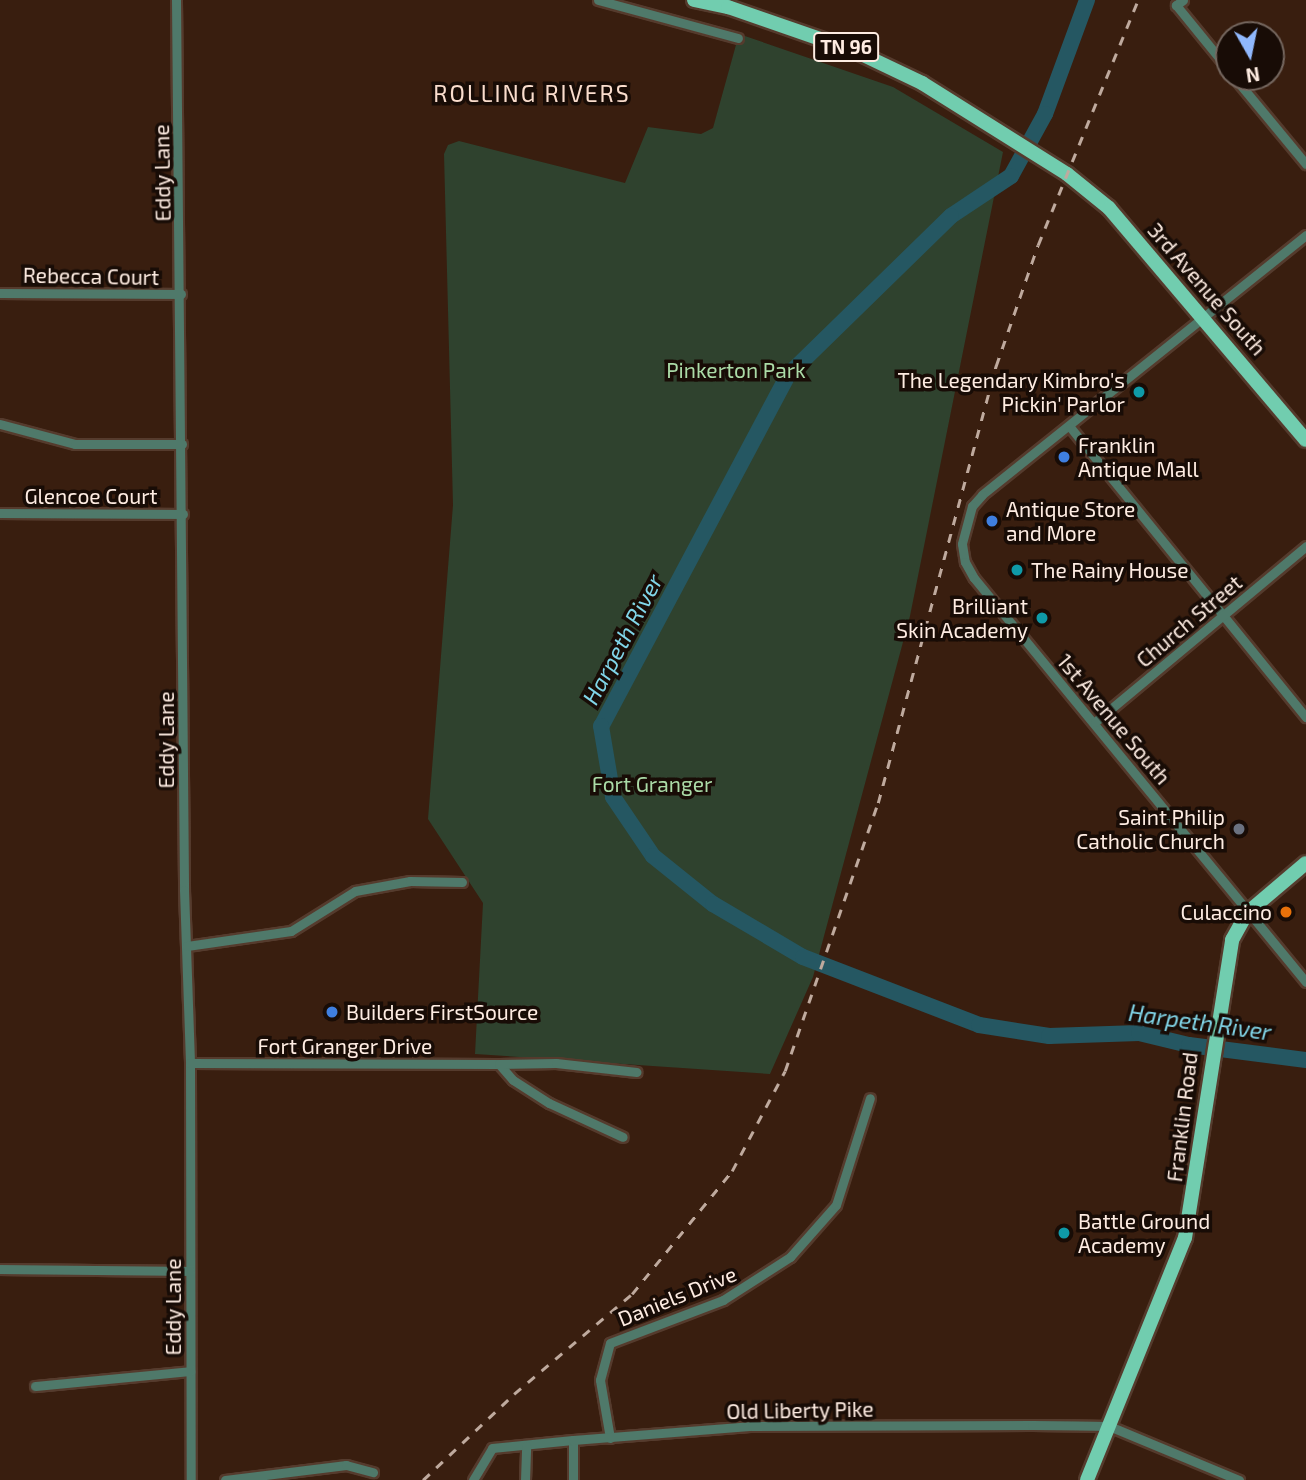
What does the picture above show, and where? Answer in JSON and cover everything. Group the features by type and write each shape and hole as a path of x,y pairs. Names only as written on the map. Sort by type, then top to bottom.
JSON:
{"main road":[{"name":"3rd Avenue South","path":"694,0 728,7 855,51 922,83 1064,172 1109,208 1306,440"},
{"path":"1247,913 1306,863"},
{"name":"Franklin Road","path":"1087,1480 1183,1245 1219,1002 1232,940 1247,913"}],"street":[{"name":"Eddy Lane","path":"176,0 190,1063 191,1480"},
{"path":"598,0 738,38"},
{"path":"1180,3 1215,52"},
{"path":"1246,91 1306,164"},
{"path":"1306,235 1070,426 1306,717"},
{"name":"Rebecca Court","path":"0,293 181,294"},
{"path":"0,424 54,442 182,444"},
{"name":"1st Avenue South","path":"1070,426 972,506 962,544 965,562 974,578 1306,982"},
{"name":"Glencoe Court","path":"0,513 183,514"},
{"name":"Church Street","path":"1095,722 1306,546"},
{"path":"187,946 291,931 355,891 410,881 462,883"},
{"name":"Fort Granger Drive","path":"190,1063 569,1063 636,1072"},
{"path":"499,1064 513,1080 550,1103 623,1137"},
{"name":"Daniels Drive","path":"610,1438 600,1380 610,1343 723,1300 790,1257 836,1205 870,1098"},
{"path":"0,1269 190,1271"},
{"path":"35,1386 190,1371"},
{"name":"Old Liberty Pike","path":"473,1480 492,1448 573,1440 752,1426 1109,1426"},
{"path":"1109,1426 1239,1480"},
{"path":"573,1440 573,1480"},
{"path":"525,1480 526,1446"},
{"path":"225,1480 346,1465 373,1472"}],"green space":[{"path":"739,34 893,87 1003,152 910,616 813,977 770,1074 475,1054 483,903 428,819 453,505 444,154 448,145 459,141 625,183 648,127 701,134 713,128"}],"waterway":[{"name":"Harpeth River","path":"1087,0 1045,114 1011,176 951,216 788,375 601,726 613,797 653,856 713,904 803,957 979,1025 1049,1036 1139,1033 1189,1045 1306,1060"}],"railway":[{"path":"423,1480 514,1394 632,1294 732,1171 785,1071 878,803 996,366 1038,245 1138,0"}],"place":[{"name":"The Legendary Kimbro's Pickin' Parlor","path":"1139,392"},
{"name":"Franklin Antique Mall","path":"1064,457"},
{"name":"Antique Store and More","path":"992,521"},
{"name":"The Rainy House","path":"1017,570"},
{"name":"Brilliant Skin Academy","path":"1042,618"},
{"name":"Saint Philip Catholic Church","path":"1239,829"},
{"name":"Culaccino","path":"1286,912"},
{"name":"Builders FirstSource","path":"332,1012"},
{"name":"Battle Ground Academy","path":"1064,1233"}],"district":[{"name":"ROLLING RIVERS","path":"532,93"}],"park label":[{"name":"Pinkerton Park","path":"736,370"},
{"name":"Fort Granger","path":"652,784"}]}
